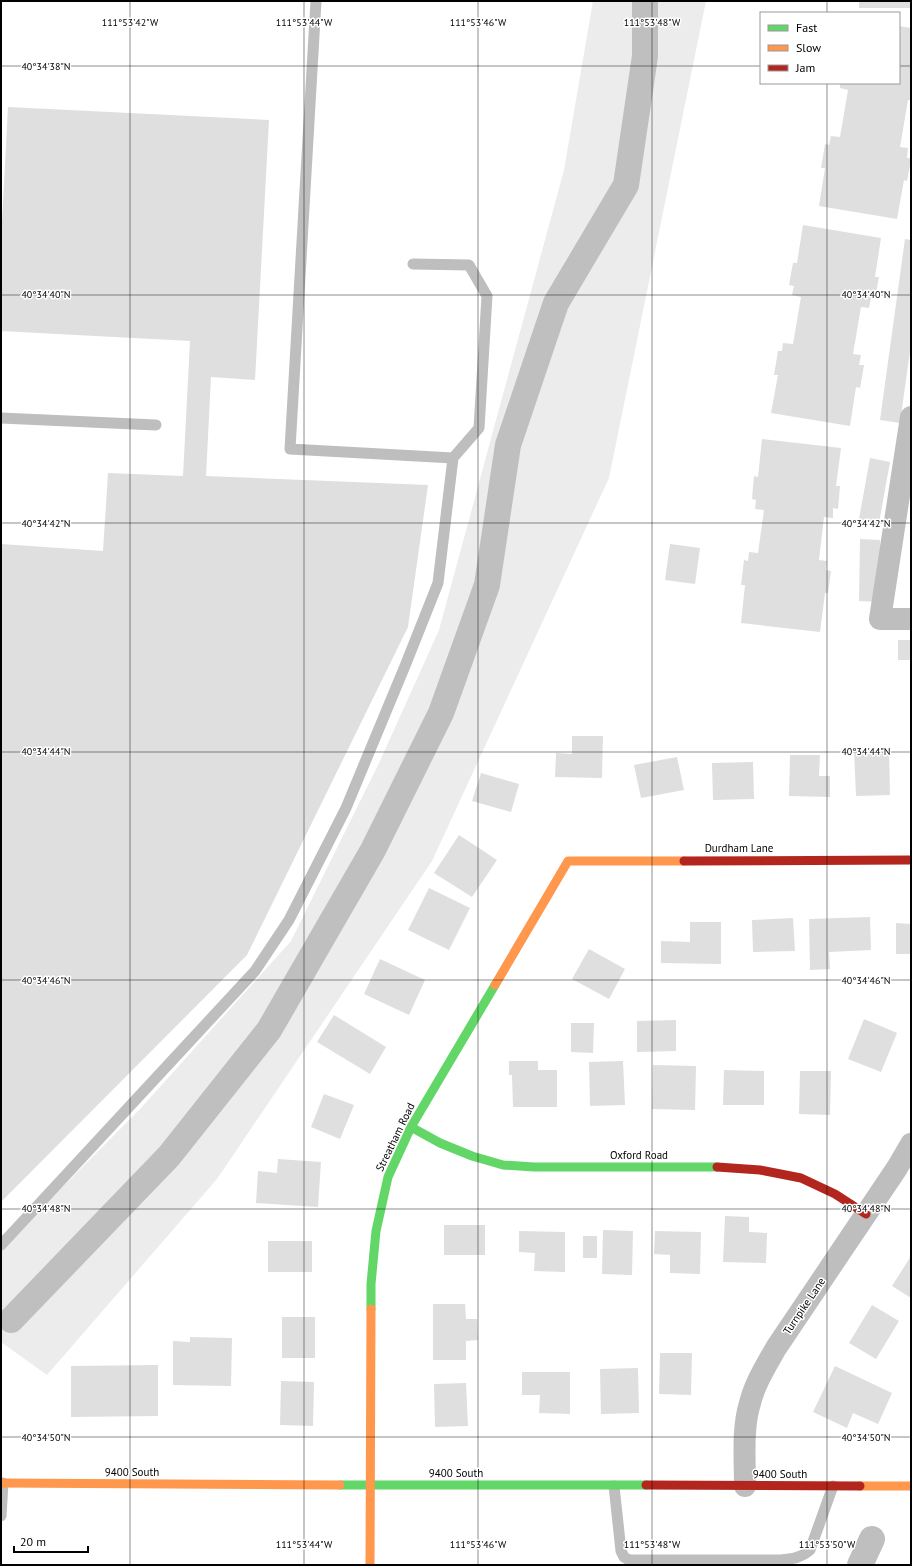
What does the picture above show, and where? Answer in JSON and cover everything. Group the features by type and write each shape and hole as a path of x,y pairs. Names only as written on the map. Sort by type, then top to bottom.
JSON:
{"street":[{"path":"911,417 880,619 911,619"},
{"name":"Durdham Lane","path":"568,861 911,860"},
{"name":"Streatham Road","path":"370,1565 371,1284 376,1231 388,1177 411,1127 568,861"},
{"name":"Oxford Road","path":"411,1127 440,1143 472,1156 503,1165 534,1167 719,1167 760,1170 801,1178 835,1194 866,1214"},
{"name":"Turnpike Lane","path":"745,1486 745,1434 749,1404 760,1376 776,1348 897,1168 911,1144"},
{"name":"9400 South","path":"2,1483 911,1486"}],"lane":[{"path":"316,1 290,449 453,458"},
{"path":"1,1245 255,971 289,920 346,808 438,583 453,458 479,428 487,296 469,265 412,264"},
{"path":"1,418 156,425"},
{"path":"1,1516 2,1483"},
{"path":"614,1486 621,1551 624,1557 629,1560 795,1559 804,1555 810,1550 833,1486"}],"shaded area":[{"path":"593,1 706,1 609,478 432,861 217,1179 47,1375 1,1342 1,1249 141,1108 291,941 380,761 439,630 564,170"}],"building":[{"path":"859,1 911,1 911,8 859,8"},
{"path":"900,26 911,28 911,100 908,100 900,147 908,148 907,158 911,158 911,160 907,181 904,180 897,219 819,206 825,168 821,168 825,144 829,145 831,136 840,137 848,90 840,88 840,84 900,84"},
{"path":"8,107 269,120 255,380 211,377 206,476 428,485 408,627 247,955 1,1202 1,544 103,551 108,473 183,476 190,341 1,331 1,241"},
{"path":"803,225 881,238 875,277 879,277 875,299 871,298 869,308 861,307 853,354 861,355 859,365 864,365 860,388 856,387 850,426 771,413 778,375 774,375 778,351 782,351 783,343 793,344 801,297 792,295 794,286 789,285 793,263 797,263"},
{"path":"905,239 911,240 911,344 900,423 880,420"},
{"path":"762,439 841,448 836,486 840,486 838,509 833,508 833,518 824,517 819,560 827,561 826,570 831,571 828,593 825,593 820,632 741,623 745,585 741,585 744,560 748,561 749,552 758,553 764,510 755,509 756,500 752,499 754,476 758,477"},
{"path":"870,458 890,462 879,523 859,519"},
{"path":"860,539 880,540 879,602 859,601"},
{"path":"670,544 700,548 695,584 665,580"},
{"path":"898,640 911,640 911,660 898,660"},
{"path":"572,736 603,736 602,778 555,777 556,753 572,754"},
{"path":"889,749 890,795 856,796 854,750"},
{"path":"790,755 820,755 819,776 830,776 830,797 789,796"},
{"path":"677,757 684,790 641,798 634,765"},
{"path":"753,762 754,799 713,800 712,763"},
{"path":"481,773 519,784 511,812 472,801"},
{"path":"459,835 497,860 472,897 434,873"},
{"path":"429,888 470,908 449,950 408,930"},
{"path":"870,917 871,950 829,952 830,969 810,970 809,919"},
{"path":"793,918 795,951 753,952 752,920"},
{"path":"690,922 721,922 721,964 661,963 661,941 690,942"},
{"path":"896,923 911,924 911,954 896,954"},
{"path":"589,949 625,969 609,999 572,979"},
{"path":"380,959 425,980 409,1015 364,994"},
{"path":"334,1015 386,1047 370,1074 317,1042"},
{"path":"864,1019 897,1033 881,1072 848,1059"},
{"path":"676,1020 676,1051 637,1052 637,1021"},
{"path":"571,1023 594,1023 593,1053 571,1052"},
{"path":"509,1061 538,1061 538,1070 557,1070 557,1107 513,1107 512,1075 509,1075"},
{"path":"623,1061 625,1105 590,1106 589,1062"},
{"path":"653,1065 696,1066 695,1110 652,1109"},
{"path":"724,1070 764,1071 764,1105 723,1105"},
{"path":"800,1071 831,1071 830,1115 799,1114"},
{"path":"324,1094 354,1105 340,1139 311,1127"},
{"path":"278,1159 321,1162 318,1207 256,1203 258,1171 277,1173"},
{"path":"725,1216 749,1217 749,1232 767,1233 766,1263 723,1262"},
{"path":"444,1225 485,1225 485,1255 444,1255"},
{"path":"603,1230 633,1231 632,1275 602,1274"},
{"path":"519,1231 565,1232 565,1272 534,1271 535,1253 519,1252"},
{"path":"655,1231 701,1232 700,1274 670,1273 670,1255 654,1254"},
{"path":"583,1236 597,1236 597,1258 583,1258"},
{"path":"268,1241 312,1241 312,1272 268,1272"},
{"path":"911,1256 911,1298 892,1286"},
{"path":"433,1304 465,1304 466,1319 477,1319 478,1340 466,1341 466,1360 433,1360"},
{"path":"872,1305 899,1321 876,1359 849,1343"},
{"path":"282,1317 315,1317 315,1358 282,1358"},
{"path":"190,1337 232,1338 231,1386 173,1385 173,1341 190,1342"},
{"path":"660,1353 692,1353 691,1395 659,1394"},
{"path":"158,1365 158,1416 71,1417 71,1366"},
{"path":"835,1366 892,1393 878,1424 853,1413 847,1428 813,1412"},
{"path":"638,1368 639,1413 601,1414 600,1369"},
{"path":"522,1372 570,1372 570,1414 539,1413 540,1395 522,1395"},
{"path":"281,1381 314,1382 313,1426 280,1425"},
{"path":"466,1383 468,1426 435,1427 434,1384"}],"waterway":[{"path":"11,1320 169,1156 269,1030 373,850 441,713 487,585 508,445 556,303 626,185 645,56 645,1"},
{"path":"860,1565 872,1539"}],"traffic: fast":[{"path":"371,1309 371,1284 376,1231 388,1177 411,1127 495,985"},
{"path":"411,1127 440,1143 472,1156 503,1165 534,1167 717,1167"},
{"path":"340,1485 646,1485"}],"traffic: slow":[{"path":"495,985 568,861 684,861"},
{"path":"370,1565 371,1309"},
{"path":"1,1483 340,1485"},
{"path":"860,1486 911,1486"}],"traffic: jam":[{"path":"684,861 911,860"},
{"path":"717,1167 760,1170 801,1178 835,1194 866,1214"},
{"path":"646,1485 860,1486"}]}
